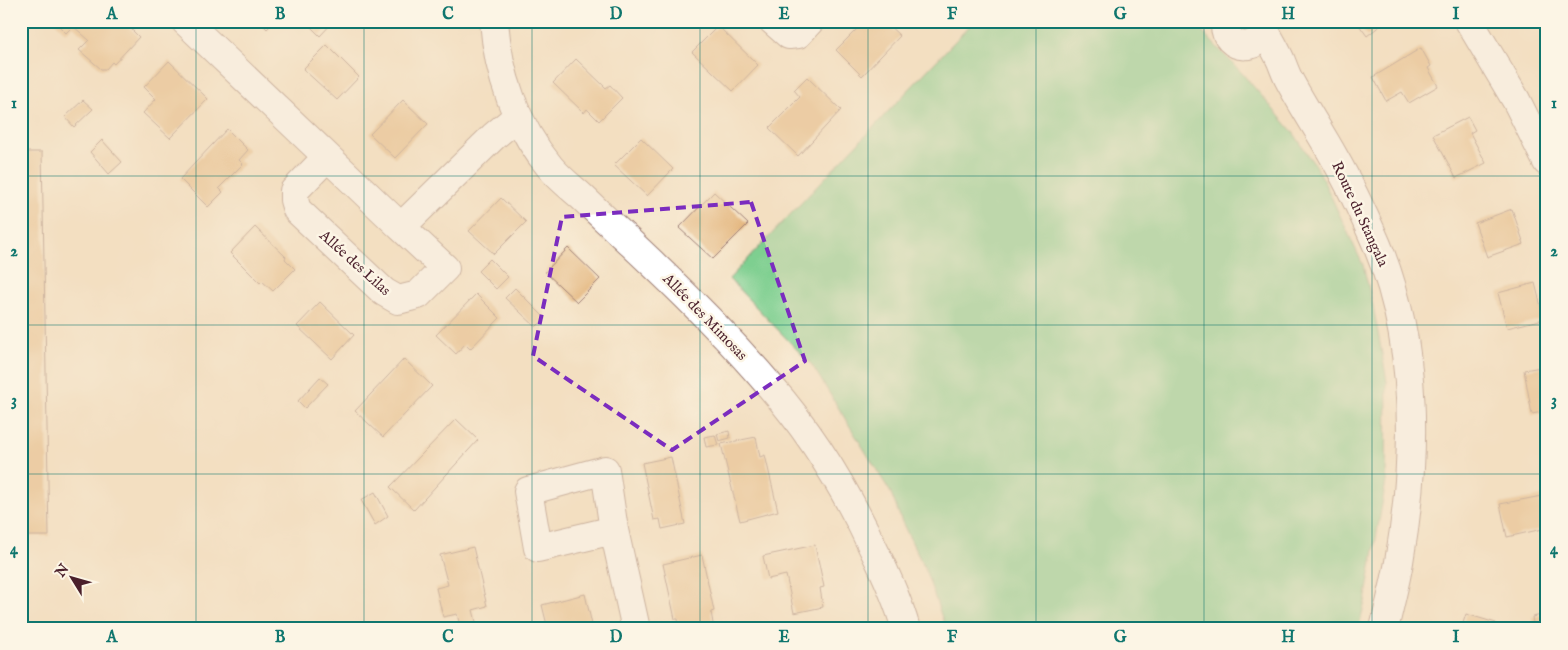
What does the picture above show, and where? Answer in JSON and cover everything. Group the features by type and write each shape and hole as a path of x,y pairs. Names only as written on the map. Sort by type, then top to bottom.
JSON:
{"street":[{"name":"Allée des Lilas","path":"185,21 445,268 418,295 398,300 384,292 297,210 294,191 327,157"},
{"name":"Allée des Mimosas","path":"494,21 498,58 507,89 518,116 536,147 551,168 706,316 771,387 805,429 858,516 886,575 906,629"},
{"path":"773,21 789,35 798,34 810,21"},
{"path":"1225,21 1225,27 1230,39 1242,46 1259,32"},
{"path":"1469,21 1516,100 1547,162"},
{"name":"Route du Stangala","path":"1259,32 1280,60 1287,76 1335,158 1358,202 1389,280 1400,322 1410,389 1412,428 1411,470 1398,563 1384,629"},
{"path":"401,227 494,136 518,116"},
{"path":"614,530 636,629"}],"highlighted area":[{"path":"751,202 805,361 672,450 533,356 562,217"}],"green space":[{"path":"974,21 1192,21 1240,71 1293,132 1320,173 1363,265 1387,381 1386,481 1365,602 1358,629 946,629 925,569 902,522 891,493 812,365 729,279"}],"building":[{"path":"54,21 123,21 139,37 114,64 112,62 106,69 101,69 79,50 89,40 73,26 66,33"},
{"path":"259,21 275,21 267,29"},
{"path":"315,21 334,21 320,36 310,26"},
{"path":"655,21 673,21 665,30"},
{"path":"860,21 884,21 900,36 862,76 836,50 861,25"},
{"path":"1356,21 1386,21 1367,36"},
{"path":"718,26 758,65 733,91 692,52"},
{"path":"327,45 359,77 337,100 303,69"},
{"path":"1421,48 1431,66 1428,68 1438,86 1409,103 1402,92 1386,101 1373,77"},
{"path":"576,59 606,88 610,85 622,98 599,121 587,109 584,113 553,83"},
{"path":"169,61 208,99 170,138 143,113 156,99 144,87"},
{"path":"807,77 841,110 798,156 769,128 800,97 794,90"},
{"path":"83,100 93,109 74,127 65,117"},
{"path":"403,100 428,124 395,158 370,134"},
{"path":"1468,117 1475,130 1470,133 1486,163 1456,178 1433,135"},
{"path":"227,129 248,150 239,160 243,164 219,188 223,192 208,207 180,179"},
{"path":"641,138 673,169 647,196 614,165"},
{"path":"102,140 122,162 109,174 90,152"},
{"path":"21,152 42,152 49,536 21,536"},
{"path":"714,192 748,224 713,259 679,228"},
{"path":"501,198 526,222 494,254 469,231"},
{"path":"1512,209 1524,244 1487,257 1475,223"},
{"path":"255,227 286,257 285,259 295,269 273,291 262,281 260,283 230,253"},
{"path":"568,248 600,279 577,302 545,272"},
{"path":"490,259 508,277 496,289 478,271"},
{"path":"1535,283 1544,319 1507,328 1498,293"},
{"path":"515,288 545,318 536,327 505,298"},
{"path":"476,294 500,318 470,349 465,344 456,354 436,335"},
{"path":"320,302 354,335 332,359 297,326"},
{"path":"404,359 432,386 383,437 355,411"},
{"path":"1547,366 1547,411 1532,414 1524,370"},
{"path":"320,377 328,384 305,408 298,401"},
{"path":"456,419 478,440 414,510 390,487"},
{"path":"729,431 730,438 719,441 717,434"},
{"path":"715,435 718,445 706,447 704,437"},
{"path":"756,437 760,457 765,455 778,511 740,521 721,444"},
{"path":"671,457 685,524 662,529 660,519 654,520 642,463"},
{"path":"375,492 388,516 375,525 361,500"},
{"path":"1547,495 1547,528 1507,537 1500,504"},
{"path":"815,545 824,587 820,588 823,607 794,613 786,575 768,579 763,556"},
{"path":"473,547 487,606 473,610 476,622 473,627 464,629 460,626 457,614 443,617 436,588 448,585 440,555"},
{"path":"702,555 714,611 711,612 714,629 680,629 678,619 675,619 663,564"},
{"path":"585,594 593,629 548,629 542,605"},
{"path":"1466,614 1496,623 1494,629 1461,629"},
{"path":"1547,614 1547,629 1534,629 1532,617"}]}
